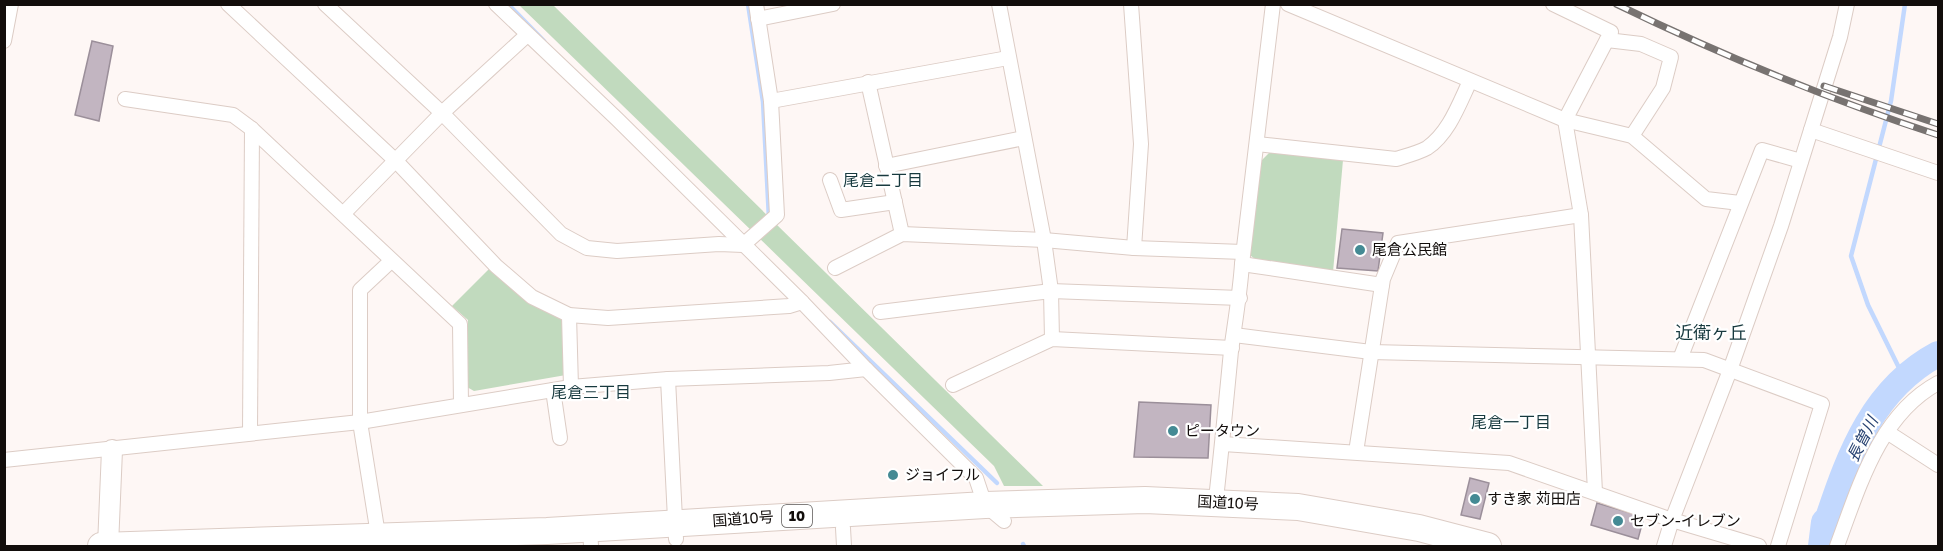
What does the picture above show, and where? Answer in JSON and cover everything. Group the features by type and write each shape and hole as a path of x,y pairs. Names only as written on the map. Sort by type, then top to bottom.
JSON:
{"highway":[{"name":"国道10号","path":"547,546 675,531 985,505 1145,500 1400,539 1428,546"},
{"name":"国道10号","path":"675,531 843,537 1004,521 1155,515 1215,509 1298,507 1419,528 1488,546"},
{"name":"国道10号","path":"101,546 591,540"}],"street":[{"path":"4,41 11,4"},
{"path":"228,4 396,161 496,266 532,297 569,315 608,318 789,306 802,302"},
{"path":"325,4 442,113 561,234 587,248 617,251 719,244 743,245 777,215 771,101 756,4"},
{"path":"496,4 617,119 976,478 985,505 1004,521"},
{"path":"758,19 833,4"},
{"path":"999,4 1044,240 1051,291 1052,339"},
{"path":"1131,4 1141,144 1134,248"},
{"path":"1215,509 1240,298 1242,258 1273,4"},
{"path":"1288,4 1565,120 1632,136 1706,199 1740,203"},
{"path":"1553,4 1611,32 1565,120 1581,215 1596,492"},
{"path":"1664,546 1730,370 1801,161 1840,37 1847,4"},
{"path":"344,213 442,113 527,35"},
{"path":"1607,40 1641,44 1671,57 1663,88 1632,136"},
{"path":"771,101 1008,58"},
{"path":"1257,144 1396,159 1410,155 1427,148 1438,138 1449,124 1470,81"},
{"path":"868,82 902,234"},
{"path":"125,99 233,115 252,129 344,213 391,261 460,324 460,405"},
{"path":"250,432 252,129"},
{"path":"1811,130 1938,173"},
{"path":"886,166 1024,138"},
{"path":"1680,359 1762,150 1801,161"},
{"path":"830,180 841,210 895,202"},
{"path":"1356,452 1382,285 1398,243 1581,215"},
{"path":"834,267 902,234 1044,240 1242,258 1382,285"},
{"path":"379,542 360,422 360,290 391,261"},
{"path":"880,312 1051,291 1240,298"},
{"path":"569,315 571,387"},
{"path":"953,385 1052,339 1233,342 1371,352 1704,360 1822,404 1778,546"},
{"path":"4,460 360,422 571,387 668,379 829,373 866,369"},
{"path":"668,379 675,531"},
{"path":"1837,546 1869,462 1887,432 1910,403 1938,383"},
{"path":"553,390 560,438"},
{"path":"1887,432 1938,465"},
{"path":"1223,444 1509,463 1672,520 1759,546"},
{"path":"108,546 112,450"}],"green space":[{"path":"519,5 553,5 1043,486 1004,486 994,466"},
{"path":"1271,151 1343,160 1333,272 1256,260 1250,255 1261,161"},
{"path":"490,268 525,299 566,321 566,375 474,391 467,387 468,320 452,306"}],"building":[{"path":"92,41 113,46 99,121 75,115"},
{"name":"尾倉公民館","path":"1342,229 1383,233 1378,271 1337,268"},
{"name":"ピータウン","path":"1139,402 1211,405 1208,458 1134,457"},
{"name":"すき家 苅田店","path":"1470,478 1489,483 1480,519 1461,515"},
{"name":"セブン-イレブン","path":"1597,503 1644,517 1638,539 1591,525"}],"waterway":[{"path":"508,4 544,41"},
{"path":"748,4 763,102 769,219"},
{"path":"1904,378 1868,305 1851,256 1891,101 1905,4"},
{"path":"830,322 997,483"},
{"name":"長曽川","path":"1821,546 1824,522 1828,518 1845,469 1867,424 1897,385 1916,368 1938,354"}],"railway":[{"path":"1616,4 1775,75 1856,107 1938,135"},
{"path":"1824,86 1938,124"}],"place":[{"name":"尾倉公民館","path":"1360,250"},
{"name":"ピータウン","path":"1173,431"},
{"name":"ジョイフル","path":"893,475"},
{"name":"すき家 苅田店","path":"1475,499"},
{"name":"セブン-イレブン","path":"1618,521"}],"district":[{"name":"尾倉二丁目","path":"883,180"},
{"name":"近衛ヶ丘","path":"1711,333"},
{"name":"尾倉三丁目","path":"591,392"},
{"name":"尾倉一丁目","path":"1511,422"}]}
